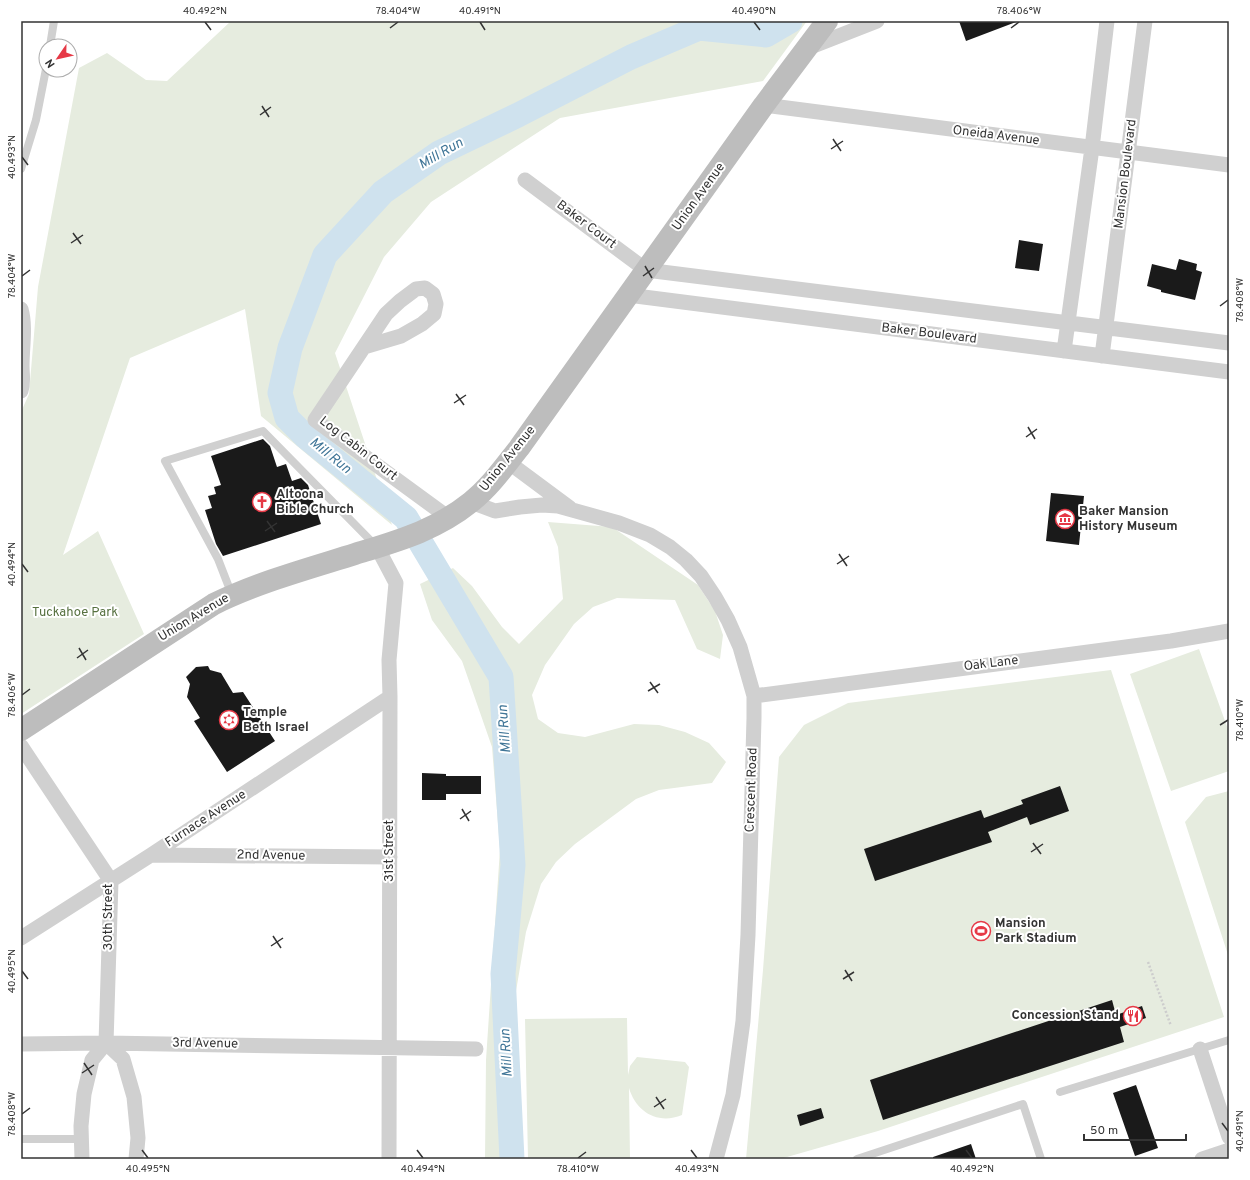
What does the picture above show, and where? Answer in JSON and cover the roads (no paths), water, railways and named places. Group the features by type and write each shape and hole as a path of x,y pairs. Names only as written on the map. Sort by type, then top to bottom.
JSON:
{"main road":[{"name":"Union Avenue","path":"21,730 148,645 214,604 232,595 278,578 415,534 449,518 471,502 490,485 520,448 628,295 827,21"}],"street":[{"path":"808,48 877,21"},
{"path":"1064,351 1092,148 1107,21"},
{"name":"Mansion Boulevard","path":"1102,356 1146,21"},
{"name":"Oneida Avenue","path":"764,106 1229,165"},
{"name":"Baker Court","path":"525,180 646,270"},
{"path":"646,270 1229,343"},
{"name":"Log Cabin Court","path":"364,347 401,336 422,324 434,314 436,304 433,294 425,288 416,290 400,301 386,314 314,420 449,518"},
{"name":"Baker Boulevard","path":"628,295 1229,372"},
{"path":"21,309 24,319 21,367 23,383 21,391"},
{"name":"Crescent Road","path":"508,462 573,510"},
{"name":"Crescent Road","path":"471,502 495,511 542,505 558,506 619,523 650,535 670,547 686,560 701,576 728,620 740,647 754,696 748,934 742,1021 733,1094 716,1159"},
{"name":"31st Street","path":"377,547 396,583 390,660 389,1159"},
{"name":"Oak Lane","path":"754,696 1163,642 1229,631"},
{"name":"Furnace Avenue","path":"21,938 151,855 390,697"},
{"name":"30th Street","path":"21,746 111,880 106,1043"},
{"name":"2nd Avenue","path":"151,855 390,857"},
{"path":"82,1159 81,1126 84,1094 92,1060 106,1043 123,1059 134,1097 138,1138 136,1159"},
{"name":"3rd Avenue","path":"21,1044 106,1043 476,1049"},
{"path":"1200,1049 1229,1137"},
{"path":"1202,1159 1229,1150"}],"lane":[{"path":"51,38 54,21"},
{"path":"21,169 36,120 44,78"},
{"path":"232,595 218,559 165,461 263,431 377,547"},
{"path":"1060,1092 1229,1040"},
{"path":"857,1159 1023,1104 1041,1159"},
{"path":"21,1139 81,1139"}],"waterway":[{"name":"Mill Run","path":"512,1159 503,974 513,865 501,677 406,518 305,436 287,418 280,393 290,348 325,255 383,192 439,153 518,115 631,57 699,28 766,35 790,21"}],"place":[{"name":"Altoona Bible Church","path":"262,502"},
{"name":"Baker Mansion History Museum","path":"1065,519"},
{"name":"Temple Beth Israel","path":"229,720"},
{"name":"Mansion Park Stadium","path":"981,931"},
{"name":"Concession Stand","path":"1133,1016"}],"park label":[{"name":"Tuckahoe Park","path":"75,613"}]}
